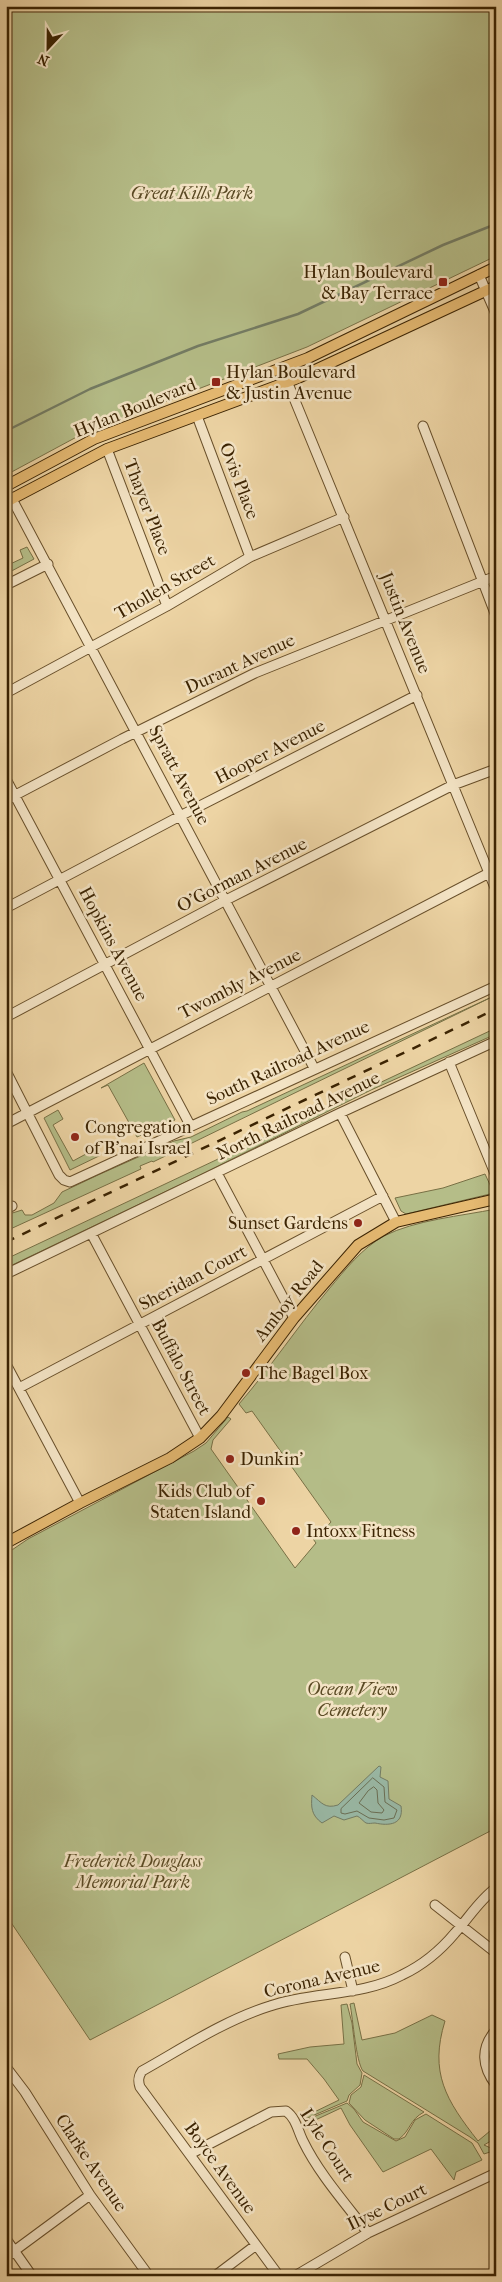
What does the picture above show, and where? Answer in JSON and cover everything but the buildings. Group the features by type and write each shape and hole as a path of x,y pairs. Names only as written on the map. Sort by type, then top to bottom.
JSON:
{"main road":[{"name":"Hylan Boulevard","path":"6,486 94,439 282,369 496,267"},
{"name":"Hylan Boulevard","path":"9,500 107,449 288,382 491,288"},
{"name":"Amboy Road","path":"6,1543 170,1458 200,1438 221,1416 294,1318 358,1245 396,1222 496,1198"}],"street":[{"path":"479,275 491,288 496,314"},
{"name":"Justin Avenue","path":"282,369 496,890"},
{"name":"Ovis Place","path":"197,416 250,557"},
{"path":"423,426 496,616"},
{"name":"Thayer Place","path":"107,449 167,606"},
{"name":"Spratt Avenue","path":"9,500 48,564 314,1068"},
{"name":"Thollen Street","path":"6,694 167,606 250,557 344,517"},
{"path":"6,585 48,564"},
{"name":"Durant Avenue","path":"6,800 137,732 283,660 496,576"},
{"name":"Hooper Avenue","path":"6,908 182,815 417,695"},
{"name":"O'Gorman Avenue","path":"6,1017 226,900 453,785 496,769"},
{"name":"Hopkins Avenue","path":"6,779 190,1125"},
{"name":"Twombly Avenue","path":"6,1124 489,873"},
{"name":"South Railroad Avenue","path":"28,1113 60,1175 66,1182 78,1179 190,1125 496,986"},
{"name":"North Railroad Avenue","path":"6,1274 340,1113 496,1041"},
{"path":"449,1062 496,1176"},
{"path":"6,1071 28,1113"},
{"path":"340,1113 396,1222"},
{"path":"217,1173 294,1318"},
{"name":"Sheridan Court","path":"19,1388 383,1196"},
{"name":"Buffalo Street","path":"91,1233 200,1438"},
{"path":"6,1364 80,1503"},
{"name":"Corona Avenue","path":"138,2078 142,2071 246,2015 290,2000 353,1991 383,1984 415,1968 443,1946 494,1892"},
{"path":"435,1906 496,1953"},
{"path":"345,1957 353,1991"},
{"path":"496,2030 488,2042 484,2059 488,2074 496,2085"},
{"name":"Clarke Avenue","path":"6,2067 25,2092 90,2195 149,2276"},
{"name":"Boyce Avenue","path":"138,2078 140,2087 279,2276"},
{"name":"Lyle Court","path":"190,2154 272,2112 286,2111 293,2118 304,2143 320,2167 368,2233"},
{"name":"Ilyse Court","path":"295,2276 368,2233 496,2173"},
{"path":"6,2257 90,2195"},
{"path":"6,2239 32,2276"},
{"path":"215,2276 256,2245"}],"green space":[{"name":"Great Kills Park","path":"6,6 496,6 496,256 307,347 84,433 6,475"},
{"path":"27,547 34,559 6,574 6,566 23,558 20,550"},
{"path":"496,995 153,1162 140,1166 141,1169 6,1231 6,1215 22,1210 25,1215 32,1215 54,1203 62,1192 174,1141 191,1137"},
{"path":"496,1028 496,1034 371,1090 6,1268 6,1259"},
{"path":"144,1063 175,1120 137,1137 108,1085 101,1088"},
{"path":"58,1110 63,1119 53,1125 73,1161 97,1148 101,1155 70,1170 44,1118"},
{"path":"485,1174 492,1189 490,1194 406,1214 401,1211 395,1198 443,1188"},
{"name":"Ocean View Cemetery","path":"496,1209 496,1828 90,2040 6,1915 6,1554 28,1539 194,1451 206,1443 228,1417 231,1419 213,1440 211,1449 295,1568 316,1543 311,1536 317,1532 321,1533 331,1522 252,1411 246,1413 239,1404 329,1289 368,1247 384,1236 410,1226"},
{"path":"354,2003 362,2040 395,2033 432,2015 445,2021 439,2056 440,2071 449,2099 478,2141 496,2126 496,2138 484,2145 493,2149 493,2151 484,2154 478,2143 470,2137 363,2071 357,2050 350,2004"},
{"path":"347,2004 352,2023 357,2064 362,2073 360,2085 349,2095 347,2101 305,2119 304,2117 339,2100 307,2059 279,2059 278,2054 310,2047 344,2044 341,2005"},
{"path":"364,2075 424,2112 415,2118 399,2139 394,2139 365,2120 349,2103 351,2095 361,2087"},
{"path":"347,2103 363,2122 396,2141 405,2137 415,2120 426,2114 472,2143 482,2160 456,2172 454,2180 431,2149 383,2172 350,2125 341,2108 307,2124 306,2120"}],"water":[{"path":"379,1766 381,1767 380,1777 388,1781 389,1799 401,1806 398,1821 390,1824 368,1823 357,1816 344,1820 334,1816 322,1823 316,1817 312,1807 312,1795 327,1806 338,1805"}],"waterway":[{"path":"6,431 90,389 198,346 298,314 443,245 496,224"}],"railway":[{"path":"6,1242 496,1009"}],"place":[{"name":"Hylan Boulevard & Bay Terrace","path":"443,282"},
{"name":"Hylan Boulevard & Justin Avenue","path":"216,382"},
{"name":"Congregation of B'nai Israel","path":"75,1137"},
{"name":"Sunset Gardens","path":"358,1223"},
{"name":"The Bagel Box","path":"246,1373"},
{"name":"Dunkin'","path":"230,1459"},
{"name":"Kids Club of Staten Island","path":"261,1501"},
{"name":"Intoxx Fitness","path":"296,1531"}],"park label":[{"name":"Frederick Douglass Memorial Park","path":"133,1871"}]}
